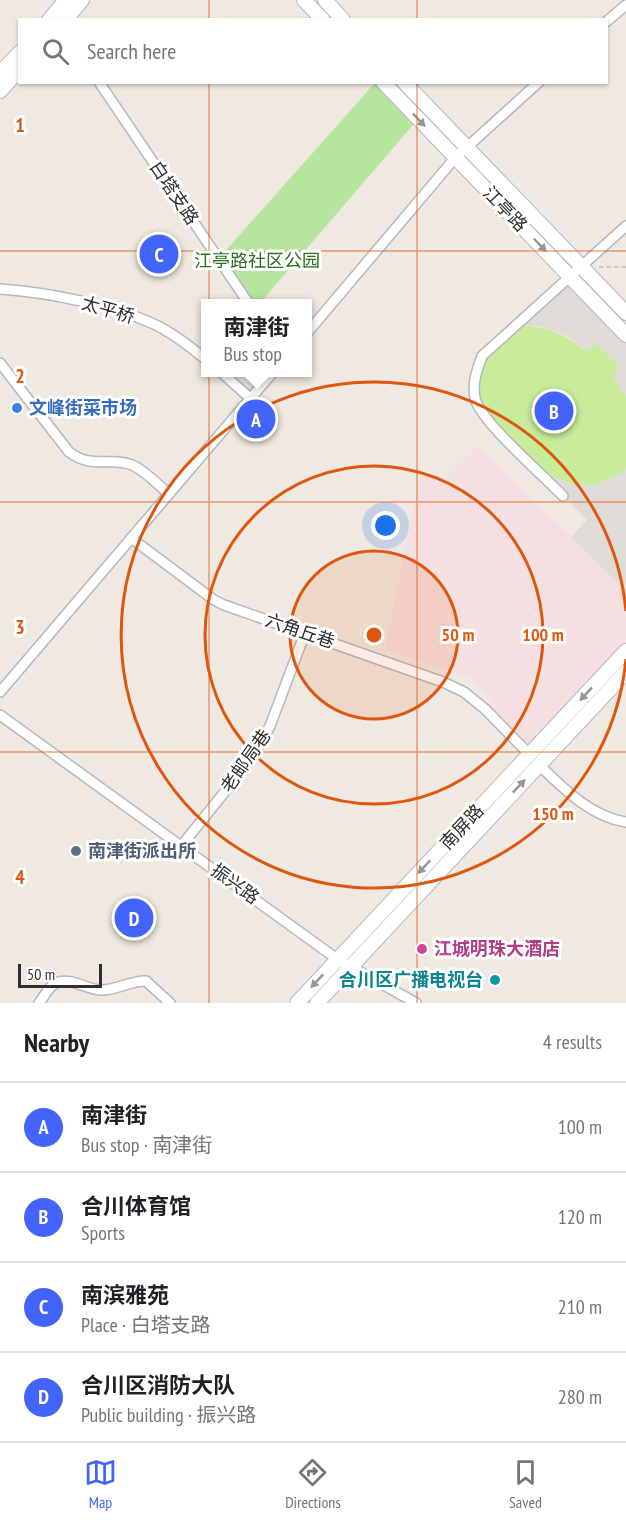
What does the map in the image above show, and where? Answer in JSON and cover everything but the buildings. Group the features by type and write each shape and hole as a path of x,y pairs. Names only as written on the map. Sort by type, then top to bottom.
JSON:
{"main road":[{"path":"56,18 66,0"},
{"path":"56,18 82,0"},
{"path":"304,0 321,18"},
{"path":"325,0 341,18"},
{"path":"0,73 18,54"},
{"path":"0,91 18,71"},
{"name":"江亭路","path":"385,84 626,335"},
{"name":"江亭路","path":"406,84 626,313"},
{"name":"南屏路","path":"317,1003 535,760 626,651"},
{"name":"南屏路","path":"297,1003 535,760 626,672"}],"street":[{"path":"608,20 626,5"},
{"name":"白塔支路","path":"100,84 246,299"},
{"path":"312,327 456,158 537,84"},
{"path":"563,496 488,422 475,400 474,377 482,356 626,226"},
{"name":"太平桥","path":"0,289 27,291 91,304 139,318 161,328 201,356"},
{"path":"0,363 69,452 92,463 132,465 169,494"},
{"path":"227,377 251,399"},
{"path":"0,692 269,377"},
{"name":"六角丘巷","path":"131,538 214,600 443,682 464,692 484,709 568,794 605,815 626,822"},
{"name":"老邮局巷","path":"182,845 252,758 270,726 305,633"},
{"name":"振兴路","path":"0,715 338,959 416,1003"},
{"path":"39,1003 59,981 100,990 146,981 170,1003"}],"path":[{"path":"582,267 626,267"}],"shaded area":[{"path":"570,277 626,335 626,397 613,377 620,367 596,343 588,351 563,334 538,326 517,325"},
{"path":"479,446 626,591 626,651 530,755 485,709 494,699 470,678 385,649 421,471 445,478"},
{"path":"626,468 626,591 571,537 587,520 539,472 574,485 597,484 621,474"}],"green space":[{"name":"江亭路社区公园","path":"374,84 384,84 418,119 263,299 246,299 218,259"},
{"path":"517,325 538,327 554,332 587,351 596,343 621,367 613,377 626,397 626,468 621,474 597,484 574,485 539,472 475,400 482,356 493,339"}],"place":[{"name":"南滨雅苑","path":"159,254"},
{"name":"文峰街菜市场","path":"17,408"},
{"name":"合川体育馆","path":"554,411"},
{"name":"南津街","path":"256,419"},
{"name":"南津街派出所","path":"76,851"},
{"name":"合川区消防大队","path":"134,918"},
{"name":"江城明珠大酒店","path":"422,949"},
{"name":"合川区广播电视台","path":"495,980"}]}
